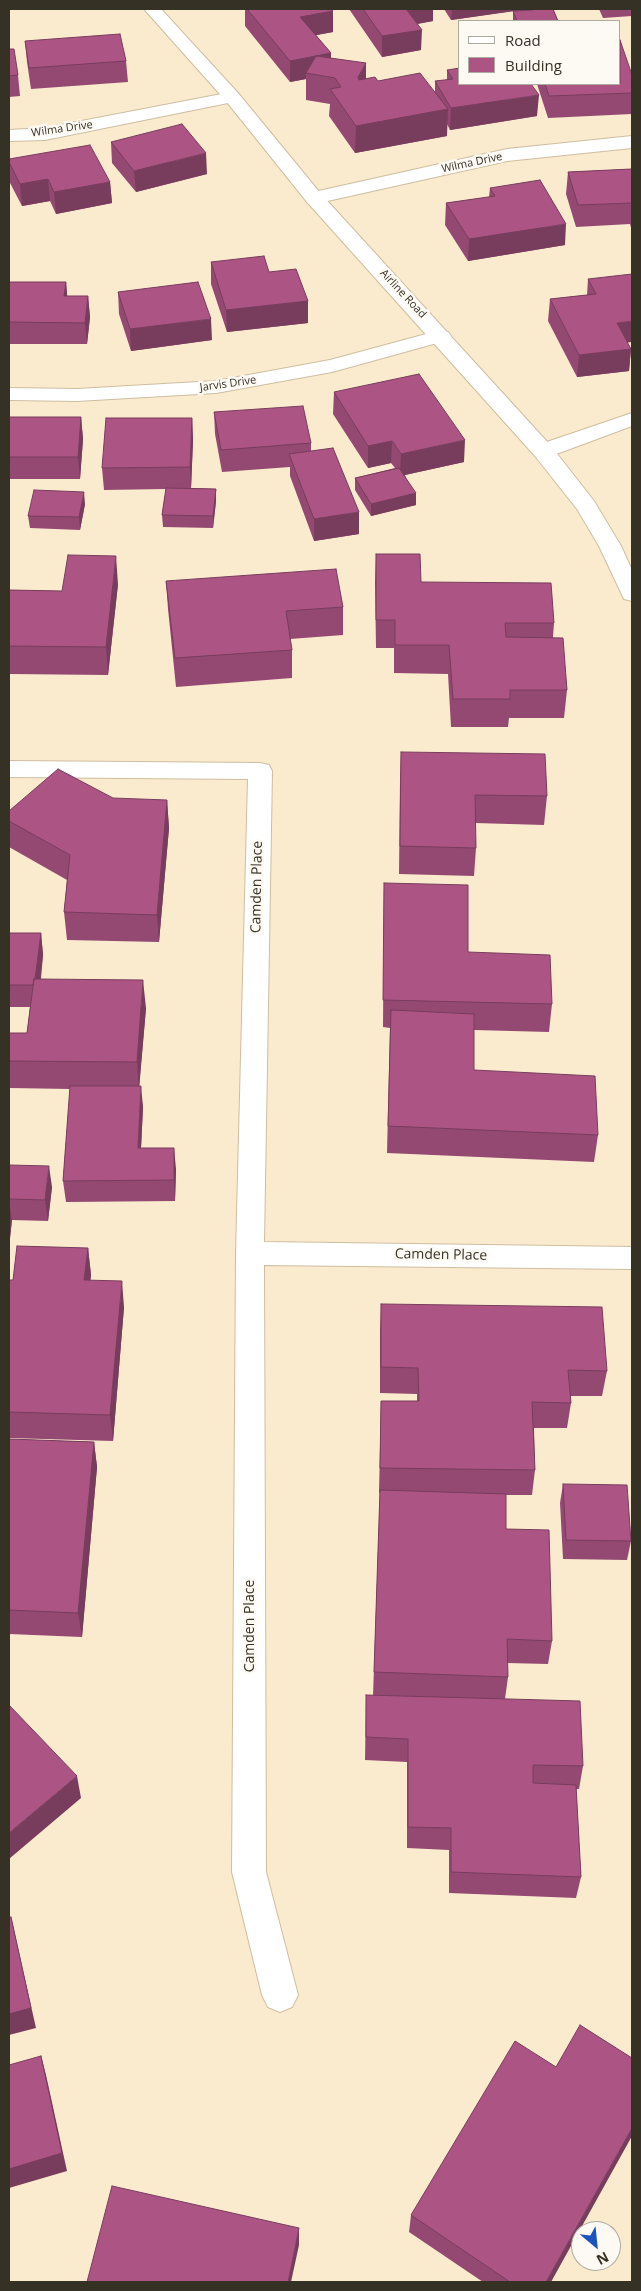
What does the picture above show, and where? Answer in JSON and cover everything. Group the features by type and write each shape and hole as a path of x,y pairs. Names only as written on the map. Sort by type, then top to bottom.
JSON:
{"street":[{"name":"Airline Road","path":"152,9 232,97 314,198 544,450 586,506 610,546 632,594"},
{"name":"Wilma Drive","path":"9,136 45,134 232,97"},
{"name":"Wilma Drive","path":"314,198 507,155 632,142"},
{"name":"Jarvis Drive","path":"9,394 78,395 216,387 332,366 441,336"},
{"path":"544,450 632,419"},
{"name":"Camden Place","path":"9,768 260,771 250,1253 249,1872 280,1995"},
{"name":"Camden Place","path":"250,1253 632,1258"}],"building":[{"path":"247,9 331,9 333,11 300,17 331,53 290,61"},
{"path":"363,9 406,9 422,30 382,36"},
{"path":"553,9 558,20 517,20 513,11"},
{"path":"120,34 126,61 29,68 25,41"},
{"path":"621,43 632,75 632,93 549,96 545,85 621,85"},
{"path":"9,49 14,49 18,75 9,76"},
{"path":"316,56 366,63 358,77 359,80 375,77 378,81 420,73 448,109 356,126 330,89 341,87 335,78 306,73"},
{"path":"458,68 458,85 532,85 539,95 451,108 435,81 453,79 447,70"},
{"path":"182,124 206,153 134,171 111,142"},
{"path":"90,145 110,182 54,192 48,179 20,184 9,162 9,159"},
{"path":"632,169 632,203 578,205 568,172"},
{"path":"540,180 566,224 469,239 446,203 495,196 490,188"},
{"path":"264,256 269,272 296,269 308,301 226,310 211,262"},
{"path":"632,274 632,321 617,323 631,349 579,355 550,299 596,294 588,279"},
{"path":"9,282 66,282 64,296 88,296 85,323 9,322"},
{"path":"198,282 211,319 130,329 118,292"},
{"path":"419,374 465,440 401,454 392,441 368,446 334,392"},
{"path":"303,406 311,443 221,450 214,412"},
{"path":"9,417 81,417 78,457 9,457"},
{"path":"106,418 192,418 190,467 102,468"},
{"path":"333,448 359,512 314,519 289,454"},
{"path":"399,468 416,493 371,504 355,478"},
{"path":"166,488 216,489 213,516 162,515"},
{"path":"34,490 84,492 79,517 28,516"},
{"path":"376,554 420,554 421,582 551,583 554,623 505,623 506,637 563,638 567,690 510,690 510,699 453,699 449,645 395,645 395,620 376,620"},
{"path":"68,555 116,556 106,647 9,646 9,590 62,591"},
{"path":"336,569 343,607 286,611 292,650 175,658 166,581"},
{"path":"401,752 545,754 547,796 475,795 476,848 400,846"},
{"path":"58,769 113,798 167,800 157,915 64,912 70,855 9,821 9,811"},
{"path":"384,883 468,885 468,952 550,955 552,1004 383,1000"},
{"path":"9,933 41,933 33,985 9,985"},
{"path":"34,979 143,980 137,1062 9,1061 9,1033 27,1033"},
{"path":"391,1010 474,1014 474,1070 595,1076 598,1135 388,1126"},
{"path":"70,1086 141,1086 138,1148 174,1148 174,1180 63,1181"},
{"path":"9,1165 49,1166 45,1200 9,1199"},
{"path":"17,1246 88,1248 84,1280 122,1281 110,1415 9,1412 9,1280 13,1280"},
{"path":"381,1304 602,1307 607,1371 568,1370 571,1403 532,1402 535,1470 380,1468 381,1401 419,1401 418,1368 381,1367"},
{"path":"9,1439 94,1442 78,1613 9,1610"},
{"path":"563,1484 627,1485 631,1541 566,1540"},
{"path":"380,1490 506,1494 506,1529 549,1530 552,1641 507,1639 508,1677 374,1672"},
{"path":"366,1695 580,1701 583,1766 533,1765 533,1783 576,1785 581,1877 451,1872 451,1828 408,1827 408,1739 366,1737"},
{"path":"9,1705 77,1776 9,1833"},
{"path":"11,1917 31,2008 9,2014 9,1918"},
{"path":"580,2025 632,2058 632,2128 580,2221 571,2221 571,2237 546,2282 510,2282 411,2215 515,2041 556,2067"},
{"path":"41,2056 62,2153 9,2169 9,2065"},
{"path":"112,2186 299,2228 288,2282 87,2282"}]}
